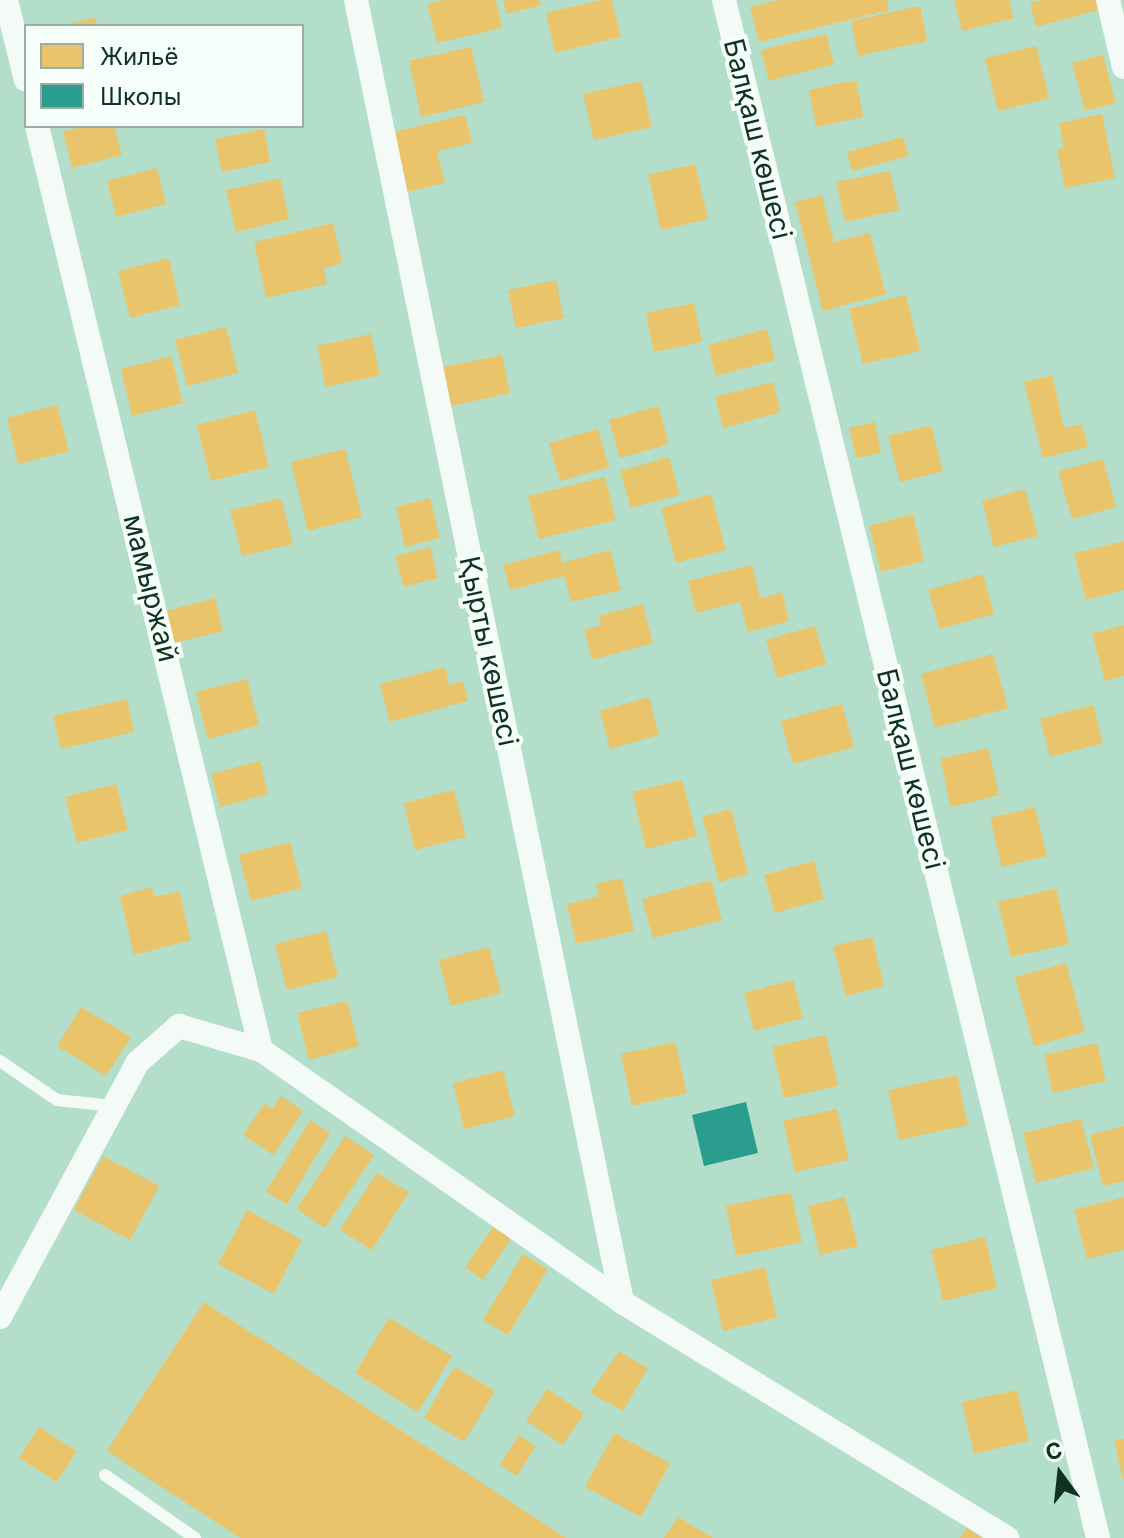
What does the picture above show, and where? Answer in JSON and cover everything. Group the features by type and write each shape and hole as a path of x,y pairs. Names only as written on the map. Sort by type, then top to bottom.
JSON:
{"street":[{"path":"6,0 24,72"},
{"name":"Қырты көшесі","path":"356,0 622,1302"},
{"name":"Балқаш көшесі","path":"724,0 1098,1538"},
{"path":"1108,0 1124,67"},
{"name":"мамыржай","path":"37,128 261,1050"},
{"path":"0,1317 138,1062 179,1026 261,1050 622,1302 1007,1538"}],"lane":[{"path":"0,1061 57,1100 113,1106"},
{"path":"105,1475 195,1538"}],"building: Жильё":[{"path":"443,0 496,0 502,28 437,43 427,4"},
{"path":"503,0 540,0 541,5 507,14"},
{"path":"612,0 621,37 555,53 546,13"},
{"path":"778,0 887,0 889,10 759,42 750,7"},
{"path":"954,0 1009,0 1014,18 962,31"},
{"path":"1042,0 1096,0 1099,10 1036,27 1030,3"},
{"path":"920,6 927,41 858,56 851,21"},
{"path":"95,17 97,24 69,24"},
{"path":"826,34 834,64 769,81 761,50"},
{"path":"1036,46 1049,98 998,111 985,58"},
{"path":"471,47 484,102 421,117 409,61"},
{"path":"1103,55 1116,103 1085,111 1072,63"},
{"path":"856,80 863,117 816,127 809,90"},
{"path":"641,81 652,127 594,140 583,94"},
{"path":"1102,114 1115,178 1065,188 1057,149 1064,148 1059,123"},
{"path":"465,115 472,143 437,151 445,183 408,192 394,132"},
{"path":"78,128 115,128 122,155 72,168 63,132"},
{"path":"264,129 270,162 222,172 215,139"},
{"path":"903,137 909,156 852,171 847,152"},
{"path":"695,164 708,219 661,230 648,175"},
{"path":"157,168 166,204 116,217 107,181"},
{"path":"890,171 899,210 845,222 836,182"},
{"path":"280,178 289,219 236,232 226,190"},
{"path":"822,195 834,242 870,233 886,294 823,311 795,202"},
{"path":"333,223 342,263 324,268 327,284 266,298 254,242"},
{"path":"169,258 180,305 130,318 118,271"},
{"path":"556,280 564,318 516,328 508,290"},
{"path":"906,295 920,351 863,364 849,309"},
{"path":"694,303 702,342 654,352 646,313"},
{"path":"226,327 238,373 187,386 175,340"},
{"path":"767,329 775,360 716,376 708,345"},
{"path":"371,334 380,375 326,387 317,346"},
{"path":"502,355 510,393 451,406 443,367"},
{"path":"171,356 183,403 132,416 121,369"},
{"path":"1052,375 1064,428 1082,424 1088,447 1043,458 1024,382"},
{"path":"773,382 781,412 723,428 715,397"},
{"path":"57,405 69,451 18,464 7,418"},
{"path":"658,406 669,444 620,458 609,420"},
{"path":"255,410 269,467 211,481 197,425"},
{"path":"875,422 881,453 856,458 849,428"},
{"path":"931,425 943,471 900,482 888,436"},
{"path":"598,429 609,467 560,481 549,443"},
{"path":"345,449 362,517 308,531 291,462"},
{"path":"669,457 680,495 631,508 620,471"},
{"path":"1103,459 1116,507 1072,519 1058,471"},
{"path":"605,477 616,520 539,539 528,496"},
{"path":"1025,489 1038,536 994,547 982,501"},
{"path":"711,494 726,550 676,563 661,508"},
{"path":"281,498 293,544 242,556 230,510"},
{"path":"430,498 440,538 405,547 396,507"},
{"path":"913,514 924,561 881,572 869,526"},
{"path":"1124,541 1124,590 1086,600 1074,553"},
{"path":"430,547 438,578 404,587 395,556"},
{"path":"559,550 562,563 610,550 621,590 571,602 564,576 510,590 503,565"},
{"path":"752,565 760,598 782,592 789,621 748,632 740,603 750,599 696,613 688,581"},
{"path":"983,574 994,614 940,629 928,590"},
{"path":"215,598 223,631 174,643 166,611"},
{"path":"643,604 653,643 592,660 584,630 601,625 599,616"},
{"path":"1124,625 1124,676 1105,681 1092,634"},
{"path":"815,626 826,664 777,678 766,640"},
{"path":"993,654 1008,708 935,728 921,674"},
{"path":"445,667 449,685 463,681 468,701 390,722 380,684"},
{"path":"247,679 259,725 208,739 196,692"},
{"path":"649,697 659,735 610,749 600,711"},
{"path":"127,699 134,732 61,749 53,716"},
{"path":"842,704 854,747 793,764 781,721"},
{"path":"1093,705 1103,743 1050,757 1040,719"},
{"path":"988,748 999,795 951,807 940,759"},
{"path":"260,761 268,794 220,807 211,774"},
{"path":"682,780 697,836 646,849 632,792"},
{"path":"116,784 128,830 77,843 65,797"},
{"path":"454,790 466,837 415,850 404,803"},
{"path":"1035,807 1047,856 1002,867 990,818"},
{"path":"731,809 748,874 719,882 702,817"},
{"path":"290,842 302,888 251,901 239,855"},
{"path":"814,861 824,899 775,913 764,875"},
{"path":"622,878 634,931 576,944 567,904 599,896 596,884"},
{"path":"711,880 722,920 653,938 642,899"},
{"path":"152,887 155,897 179,891 191,940 134,955 120,896"},
{"path":"1056,888 1069,944 1011,957 998,902"},
{"path":"326,931 338,977 287,990 275,944"},
{"path":"872,937 884,986 846,996 833,946"},
{"path":"489,947 501,993 451,1006 439,960"},
{"path":"1066,963 1085,1032 1034,1046 1015,977"},
{"path":"793,980 803,1018 754,1031 744,993"},
{"path":"347,1001 359,1046 309,1060 297,1013"},
{"path":"81,1007 131,1037 106,1076 57,1046"},
{"path":"826,1035 838,1086 784,1098 772,1047"},
{"path":"675,1042 687,1093 632,1106 621,1054"},
{"path":"1097,1043 1106,1081 1053,1093 1044,1055"},
{"path":"503,1070 515,1116 464,1129 453,1083"},
{"path":"957,1075 968,1125 899,1140 888,1090"},
{"path":"281,1096 303,1111 273,1155 243,1135 264,1104 272,1109"},
{"path":"837,1109 849,1160 795,1172 783,1121"},
{"path":"1081,1119 1094,1168 1036,1183 1023,1133"},
{"path":"310,1120 330,1133 287,1204 266,1192"},
{"path":"1124,1126 1124,1181 1103,1186 1090,1135"},
{"path":"345,1136 374,1155 325,1228 297,1209"},
{"path":"103,1156 159,1186 130,1240 74,1210"},
{"path":"377,1173 409,1192 372,1250 340,1230"},
{"path":"791,1192 802,1242 736,1256 726,1206"},
{"path":"845,1197 858,1246 820,1255 808,1206"},
{"path":"1124,1197 1124,1250 1087,1259 1074,1210"},
{"path":"247,1210 302,1240 274,1294 218,1264"},
{"path":"493,1227 511,1239 483,1280 465,1267"},
{"path":"985,1237 997,1288 943,1301 931,1250"},
{"path":"523,1254 548,1269 508,1335 483,1320"},
{"path":"765,1267 777,1318 723,1331 711,1280"},
{"path":"204,1302 566,1538 240,1538 107,1451"},
{"path":"389,1318 452,1356 418,1412 355,1373"},
{"path":"619,1352 648,1368 623,1411 590,1393"},
{"path":"454,1367 495,1391 464,1442 424,1418"},
{"path":"547,1389 584,1413 563,1445 526,1421"},
{"path":"1017,1390 1029,1441 974,1454 962,1402"},
{"path":"39,1427 77,1451 57,1482 19,1458"},
{"path":"614,1433 670,1463 641,1517 585,1487"},
{"path":"519,1435 536,1446 517,1476 500,1465"},
{"path":"1124,1439 1124,1479 1123,1479 1114,1441"},
{"path":"678,1517 713,1538 664,1538"},
{"path":"967,1528 982,1538 960,1538"}],"building: Школы":[{"path":"746,1102 758,1153 704,1166 692,1115"}]}
